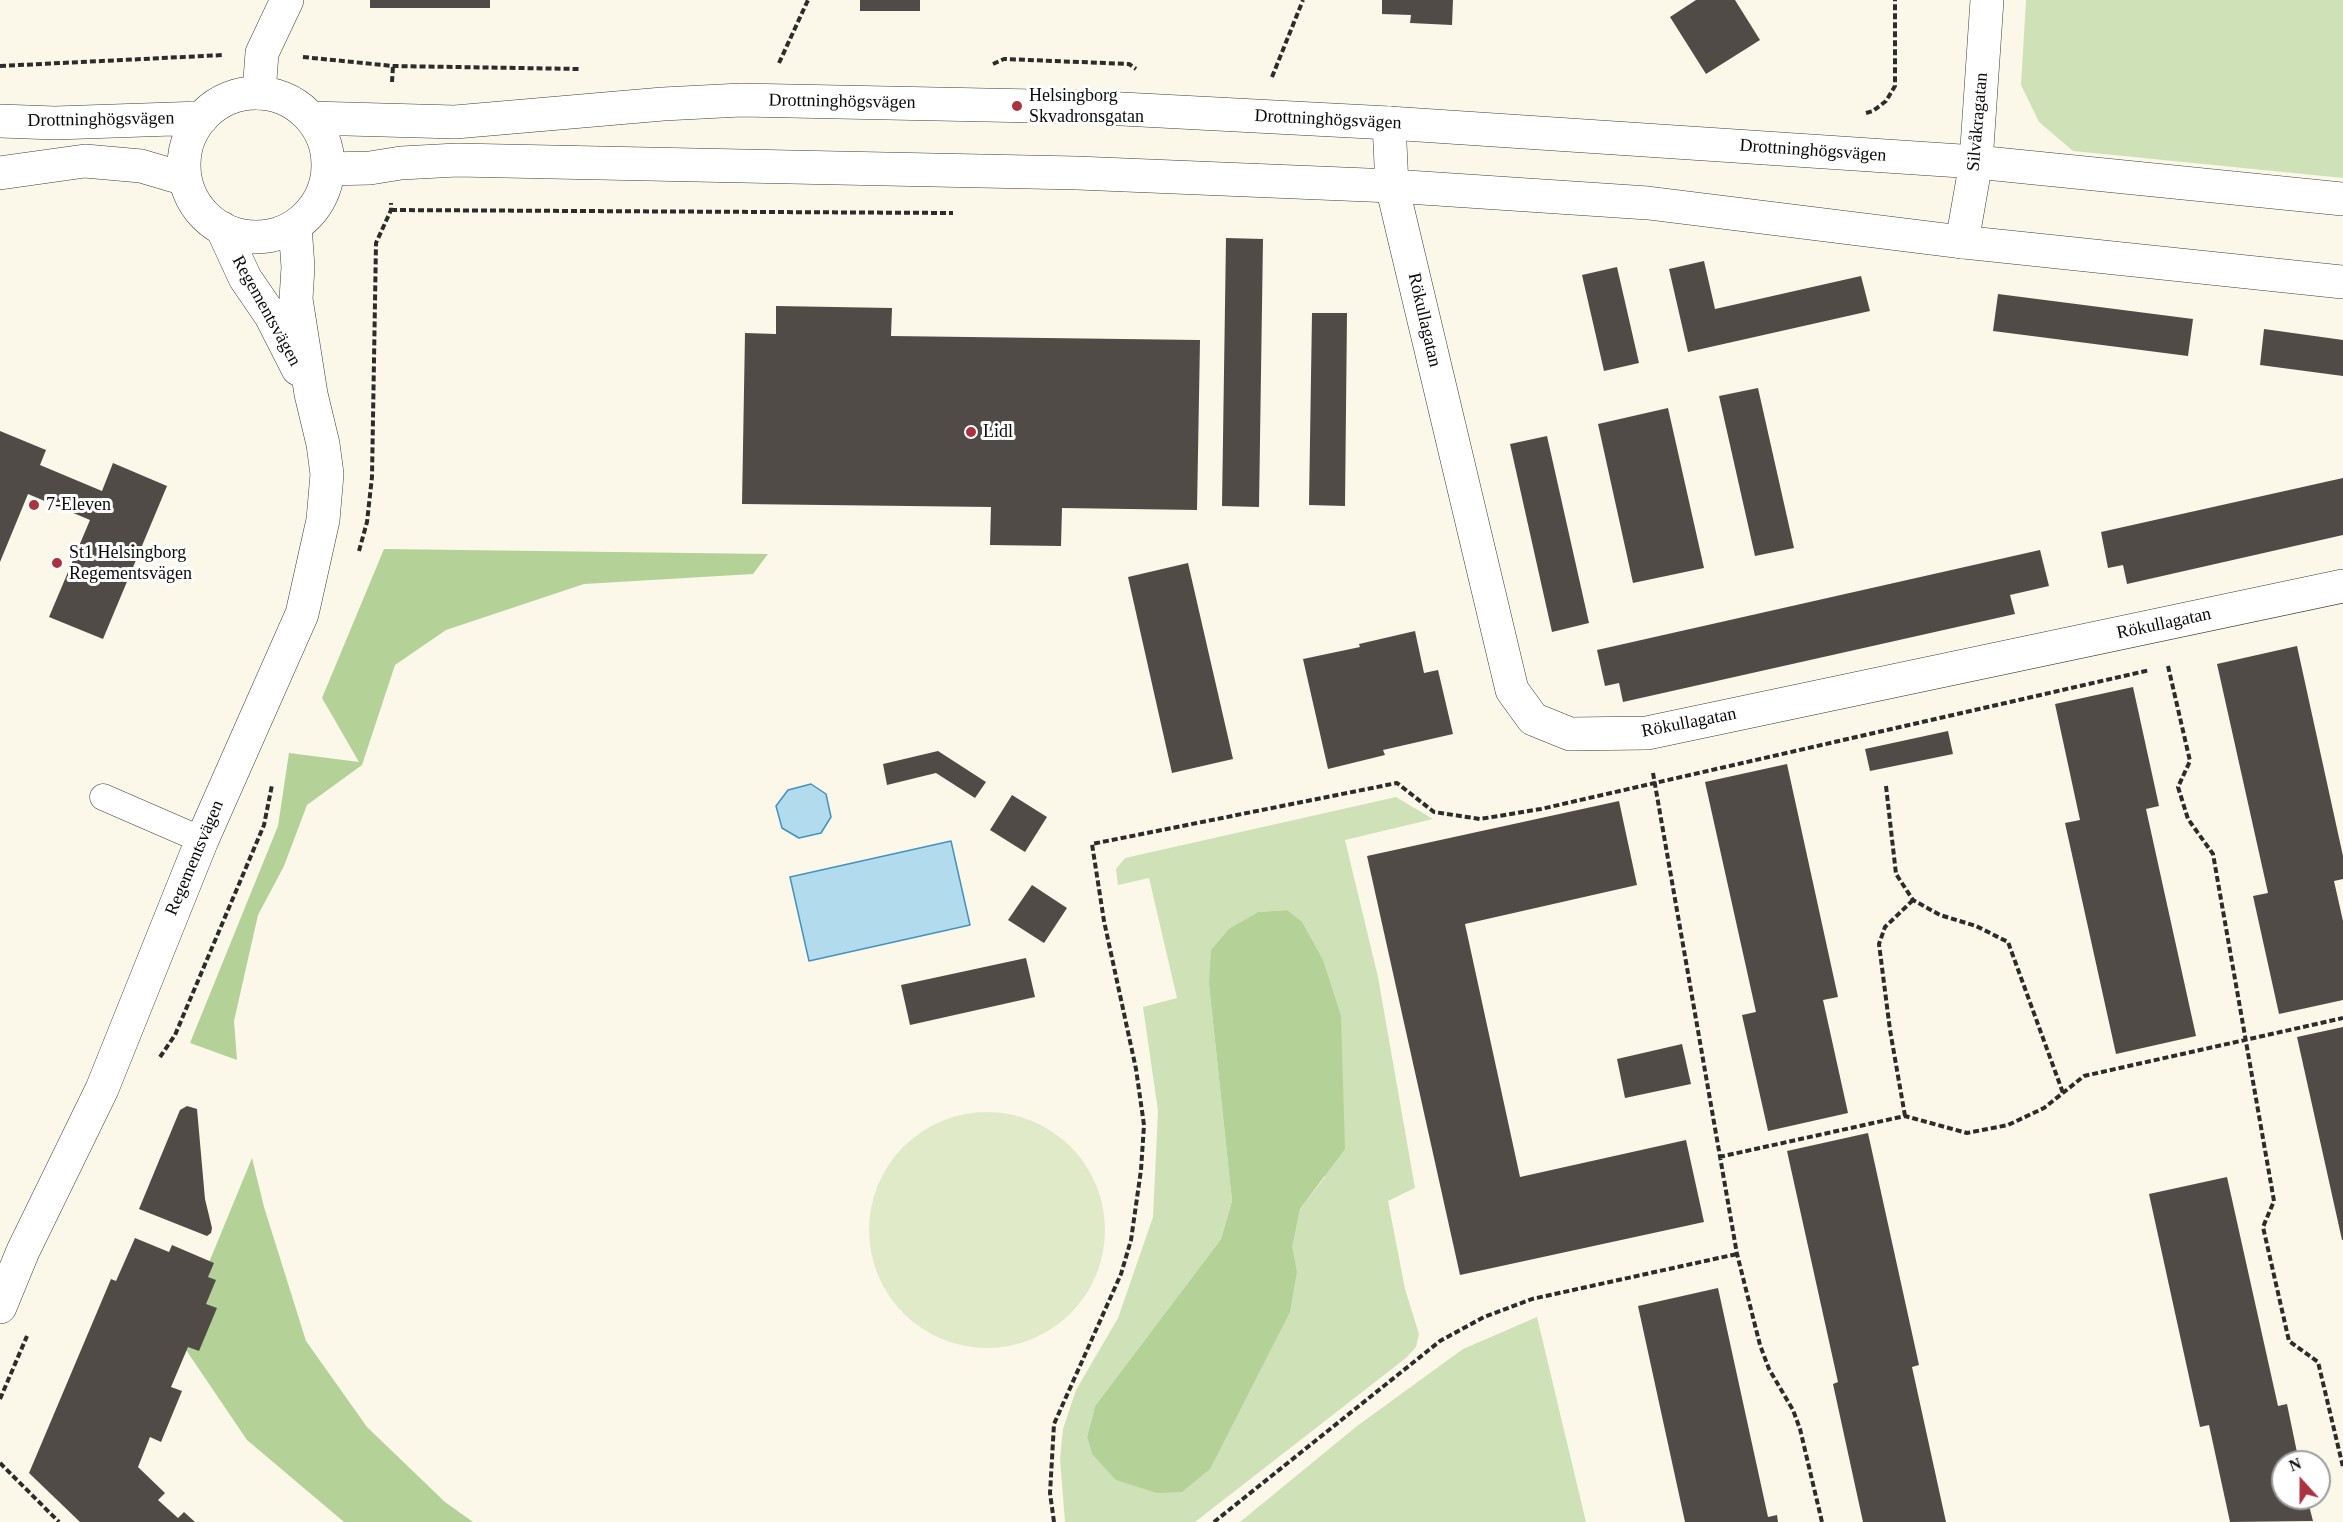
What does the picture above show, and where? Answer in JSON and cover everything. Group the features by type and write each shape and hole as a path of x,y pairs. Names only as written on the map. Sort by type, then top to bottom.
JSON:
{"street":[{"path":"259,93 262,53 287,0"},
{"name":"Silvåkragatan","path":"1962,242 1976,162 1987,0"},
{"path":"259,93 288,100 311,118 321,133 327,151 328,169 326,183 315,207 295,226 258,237 240,235 222,228 198,208 185,179 184,162 192,131 202,118 228,99 238,95 259,93"},
{"name":"Drottninghögsvägen","path":"311,118 455,122 663,104 741,100 1084,107 1389,123 1976,162 2343,200"},
{"name":"Drottninghögsvägen","path":"0,121 55,123 202,118"},
{"name":"Rökullagatan","path":"1389,123 1392,186 1512,690 1533,719 1570,734 1647,733 2343,586"},
{"path":"328,169 370,168 401,163 457,160 1077,173 1392,186 1648,203 1962,242 2343,282"},
{"path":"0,173 85,161 141,166 185,179"},
{"name":"Regementsvägen","path":"0,1307 23,1251 102,1089 202,840 302,614 323,520 327,474 323,444 311,394 296,299 298,267 295,226"},
{"name":"Regementsvägen","path":"222,228 245,278 271,316 311,394"}],"lane":[{"path":"103,797 202,840"}],"path":[{"path":"775,72 808,0"},
{"path":"1269,85 1303,0"},
{"path":"1857,116 1873,111 1886,100 1895,86 1895,0"},
{"path":"391,210 902,212"},
{"path":"2180,664 2168,666 2190,761 2178,787 2188,819 2213,854 2274,1201 2263,1227 2289,1341 2318,1362 2343,1467"},
{"path":"1054,1522 1050,1493 1054,1424 1121,1274 1131,1240 1141,1170 1144,1125 1136,1069 1104,921 1092,844 1397,783 1434,812 1480,819 1541,809 2156,669"},
{"path":"1647,733 1737,1254 1760,1345 1769,1369 1793,1410 1800,1429 1822,1522"},
{"path":"1886,786 1896,874 1913,900 1940,915 1976,926 2008,942 2063,1093"},
{"path":"1905,1116 1890,1030 1879,944 1885,927 1913,900"},
{"path":"1719,1157 1905,1116 1967,1133 2008,1125 2044,1108 2084,1076 2343,1018"},
{"path":"1214,1522 1440,1341 1484,1317 1532,1299 1737,1254"},
{"path":"0,1463 59,1522"}],"green space":[{"path":"2026,0 2343,0 2343,178 2073,151 2039,122 2021,85"},
{"path":"384,549 768,554 753,574 584,584 446,630 395,665 362,765 307,805 284,866 258,915 234,1021 237,1060 190,1043 278,826 289,753 359,762 322,698"},
{"path":"1396,797 1433,819 1345,840 1378,977 1415,1188 1388,1201 1405,1289 1419,1334 1416,1347 1406,1358 1195,1522 1065,1522 1060,1459 1063,1429 1076,1390 1118,1318 1153,1217 1158,1111 1143,1007 1177,998 1149,878 1118,885 1116,869 1125,858","holes":["1287,910 1325,1177 1300,1209 1291,1247 1297,1271 1092,1454 1087,1437 1095,1406 1221,1239 1232,1201 1209,984 1230,928 1258,912"]},
{"path":"1287,910 1302,922 1323,960 1341,1016 1345,1149 1300,1209 1292,1247 1297,1271 1290,1312 1210,1469 1182,1492 1157,1493 1116,1480 1092,1454 1087,1437 1095,1406 1221,1239 1232,1201 1209,984 1211,950 1230,928 1258,912"},
{"path":"987,1112 1010,1114 1043,1126 1062,1139 1078,1155 1091,1174 1100,1196 1105,1230 1103,1253 1091,1286 1078,1305 1062,1321 1043,1334 1021,1343 987,1348 964,1346 931,1334 912,1321 896,1305 883,1286 874,1264 869,1230 871,1207 883,1174 896,1155 912,1139 931,1126 953,1117"},
{"path":"252,1158 264,1207 306,1341 367,1427 445,1502 473,1522 344,1522 247,1440 184,1347 175,1345"},
{"path":"1537,1317 1586,1522 1240,1522 1357,1426 1463,1349"}],"water":[{"path":"811,784 826,794 831,817 821,833 799,838 782,828 776,806 788,790"},
{"path":"951,841 970,925 809,961 790,877"}],"building":[{"path":"370,0 490,0 490,8 370,8"},
{"path":"860,0 920,0 920,11 860,11"},
{"path":"1382,0 1453,0 1452,25 1410,23 1411,15 1382,14"},
{"path":"1696,0 1735,0 1760,40 1706,74 1670,17"},
{"path":"1226,238 1263,239 1259,507 1222,506"},
{"path":"1704,261 1715,309 1861,276 1870,311 1688,352 1669,269"},
{"path":"1617,267 1639,363 1604,371 1582,275"},
{"path":"1998,294 2193,319 2188,356 1993,331"},
{"name":"Lidl","path":"776,306 892,308 891,336 1200,340 1197,510 1062,508 1061,546 990,545 991,507 742,504 745,333 776,334"},
{"path":"1312,313 1347,313 1345,506 1309,505"},
{"path":"2264,329 2343,340 2343,376 2260,365"},
{"path":"1758,388 1794,548 1755,556 1719,396"},
{"path":"1668,408 1704,568 1633,583 1598,424"},
{"path":"0,431 46,450 40,465 102,491 113,463 167,486 103,639 49,617 90,520 28,494 0,562"},
{"path":"1547,436 1589,623 1552,632 1510,444"},
{"path":"2343,478 2343,535 2127,584 2123,565 2108,568 2101,532"},
{"path":"2040,550 2049,586 2010,595 2015,614 1623,702 1619,683 1605,686 1597,650"},
{"path":"1188,563 1233,759 1172,773 1128,577"},
{"path":"1415,631 1424,673 1438,670 1453,734 1383,750 1385,755 1328,769 1303,659 1360,647 1359,644"},
{"path":"2297,646 2343,856 2343,879 2334,881 2343,921 2343,1000 2279,1014 2253,896 2268,893 2217,664"},
{"path":"2133,687 2159,806 2146,809 2196,1036 2116,1054 2065,823 2080,820 2055,704"},
{"path":"1948,731 1953,754 1870,771 1865,749"},
{"path":"938,751 986,782 975,798 936,773 887,785 883,764"},
{"path":"1787,764 1838,997 1823,1000 1848,1113 1768,1131 1742,1015 1756,1012 1705,782"},
{"path":"1012,795 1047,817 1025,852 990,830"},
{"path":"1619,801 1637,885 1465,924 1520,1177 1686,1140 1704,1222 1460,1275 1367,856"},
{"path":"1032,885 1067,908 1044,943 1008,920"},
{"path":"1026,958 1035,997 910,1025 901,985"},
{"path":"2343,1027 2343,1240 2342,1240 2297,1037"},
{"path":"1682,1044 1691,1084 1625,1098 1617,1059"},
{"path":"187,1106 197,1109 205,1199 212,1228 211,1233 207,1236 139,1209 180,1110"},
{"path":"1868,1133 1919,1365 1912,1367 1946,1522 1863,1522 1833,1384 1838,1382 1787,1151"},
{"path":"2227,1177 2278,1406 2287,1404 2297,1450 2271,1450 2271,1510 2310,1510 2313,1521 2230,1522 2209,1425 2200,1427 2149,1194"},
{"path":"135,1238 169,1252 172,1245 214,1263 208,1277 216,1280 206,1304 217,1308 199,1351 188,1347 171,1387 182,1391 161,1442 150,1437 138,1467 165,1493 158,1500 178,1518 184,1512 195,1522 80,1522 29,1473 111,1279 116,1281"},
{"path":"1718,1288 1768,1517 1777,1515 1778,1522 1685,1522 1638,1306"}],"place":[{"name":"Helsingborg Skvadronsgatan","path":"1017,106"},
{"name":"Lidl","path":"971,432"},
{"name":"7-Eleven","path":"34,505"},
{"name":"St1 Helsingborg Regementsvägen","path":"57,563"}]}
